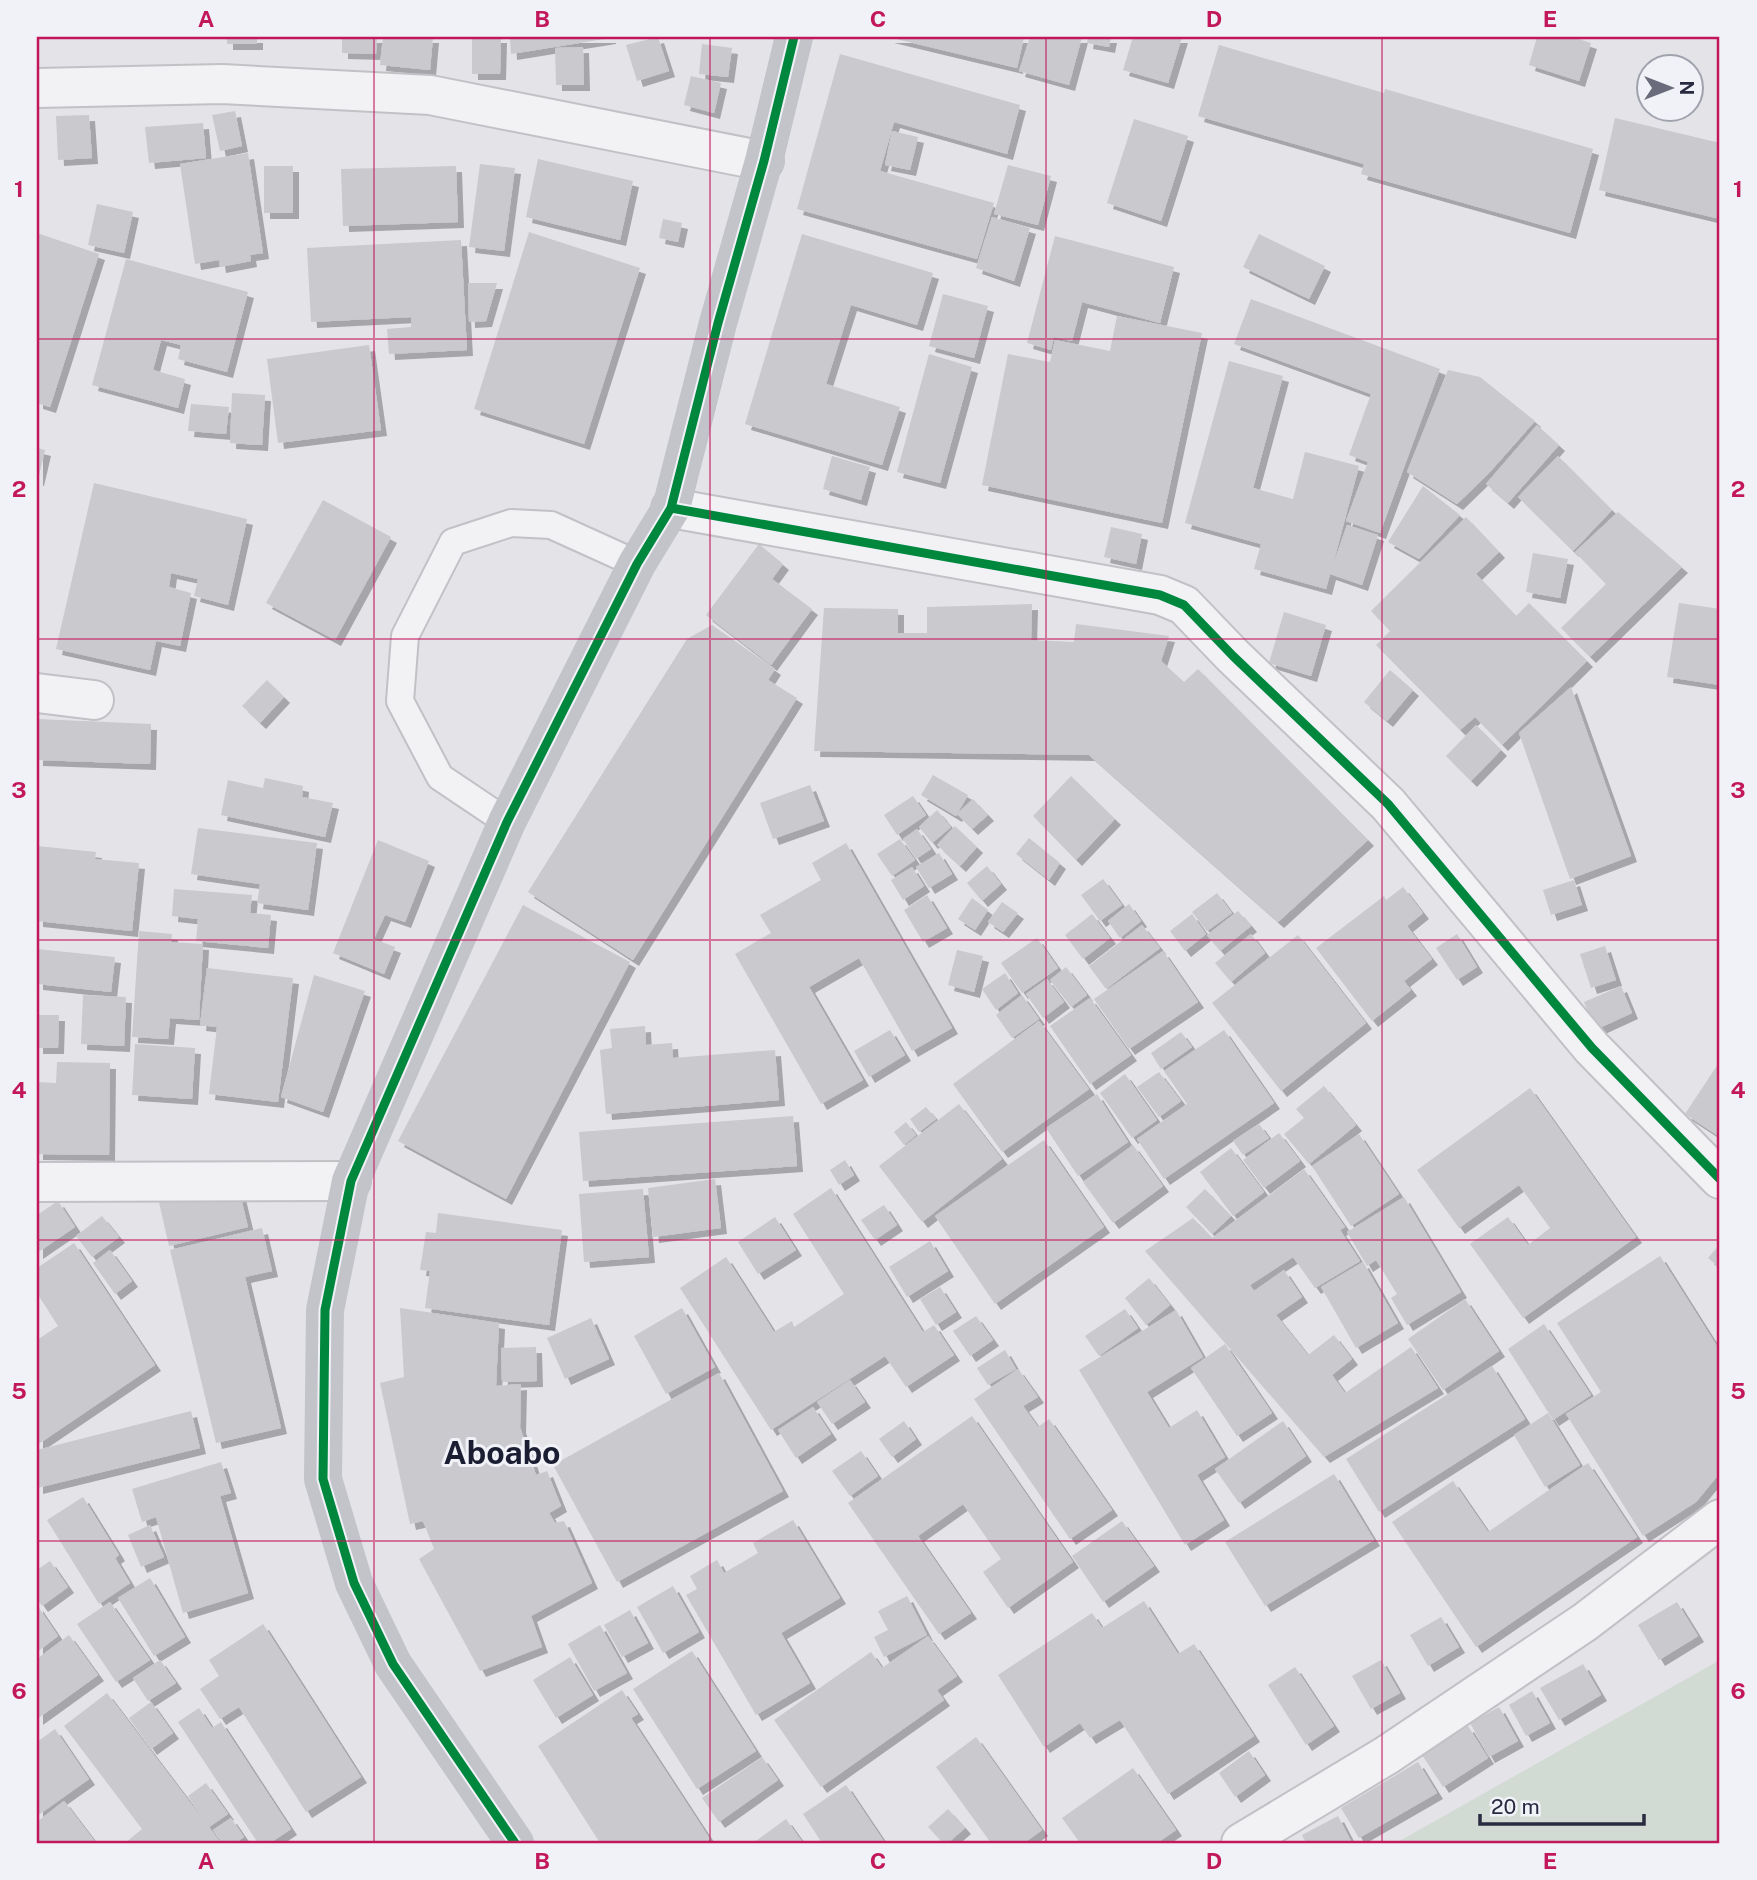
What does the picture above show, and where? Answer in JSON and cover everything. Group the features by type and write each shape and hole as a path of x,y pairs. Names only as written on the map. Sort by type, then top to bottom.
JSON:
{"street":[{"path":"515,1843 393,1664 354,1583 323,1479 325,1310 351,1181 507,822 637,564 671,508 718,323 764,161 794,37"},
{"path":"37,88 222,84 430,96 764,161"},
{"path":"671,508 1160,595 1184,606 1388,804 1592,1048 1720,1179"},
{"path":"37,693 94,700"},
{"path":"37,1182 351,1181"},
{"path":"1241,1843 1387,1755 1574,1629 1720,1520"}],"lane":[{"path":"507,822 440,777 400,701 405,636 453,542 511,523 551,525 637,564"}],"shaded area":[{"path":"1720,1660 1720,1843 1396,1843"}],"building":[{"path":"227,37 257,37 257,44 227,44"},
{"path":"342,37 377,37 376,54 342,53"},
{"path":"383,37 433,37 430,70 380,65"},
{"path":"472,37 501,37 500,74 472,74"},
{"path":"510,37 610,37 610,38 511,54"},
{"path":"658,37 669,71 637,81 626,45"},
{"path":"888,37 1024,37 1017,68"},
{"path":"1030,37 1082,37 1069,85 1019,71"},
{"path":"1088,37 1111,37 1109,47 1087,43"},
{"path":"1133,37 1182,37 1168,83 1123,70"},
{"path":"1537,37 1572,37 1591,43 1579,81 1529,65"},
{"path":"702,44 732,48 728,77 699,74"},
{"path":"1219,45 1593,149 1570,233 1361,174 1364,164 1198,116"},
{"path":"583,47 584,85 556,85 555,48"},
{"path":"840,54 1020,105 1007,154 894,122 880,171 994,203 977,259 797,209"},
{"path":"691,76 721,83 714,113 684,105"},
{"path":"235,111 242,146 220,151 212,115"},
{"path":"89,115 92,158 58,160 56,116"},
{"path":"1615,118 1720,143 1720,219 1599,190"},
{"path":"1134,119 1188,136 1161,221 1107,203"},
{"path":"203,123 206,158 149,163 145,127"},
{"path":"892,131 918,137 910,170 885,165"},
{"path":"248,153 263,253 250,255 251,261 220,267 219,260 195,264 180,164"},
{"path":"538,159 633,181 620,240 526,217"},
{"path":"480,164 515,168 504,251 469,247"},
{"path":"1008,165 1051,176 1038,225 994,214"},
{"path":"264,166 293,166 293,213 264,213"},
{"path":"456,166 458,222 343,226 341,169"},
{"path":"97,204 133,212 124,253 88,245"},
{"path":"992,217 1030,228 1014,281 976,268"},
{"path":"663,219 682,223 678,242 659,238"},
{"path":"529,232 640,268 584,444 474,409"},
{"path":"37,233 99,254 50,407 37,403"},
{"path":"802,234 933,273 917,325 851,305 826,384 900,407 882,465 745,424"},
{"path":"1259,234 1325,266 1309,299 1243,267"},
{"path":"1055,236 1174,267 1160,323 1082,302 1072,341 1054,337 1051,350 1027,343"},
{"path":"461,240 467,350 389,354 387,329 411,327 411,317 311,322 307,248"},
{"path":"126,259 248,292 227,372 178,359 181,345 161,340 153,370 185,379 178,408 92,385"},
{"path":"468,283 497,283 486,321 469,322"},
{"path":"943,294 988,306 974,358 929,346"},
{"path":"1251,299 1440,369 1380,533 1346,521 1368,462 1349,455 1371,394 1234,344"},
{"path":"1117,316 1202,333 1162,523 982,485 1008,354 1050,362 1055,340 1110,351"},
{"path":"369,345 381,430 278,443 267,359"},
{"path":"929,354 972,367 940,483 897,472"},
{"path":"1229,361 1283,376 1253,488 1293,499 1305,452 1359,466 1332,568 1347,525 1378,535 1362,585 1330,574 1326,589 1254,569 1261,544 1185,523"},
{"path":"1448,370 1480,377 1535,421 1457,504 1407,472"},
{"path":"232,393 265,395 262,445 230,443"},
{"path":"191,404 229,407 226,434 188,431"},
{"path":"1537,425 1559,445 1508,503 1486,484"},
{"path":"37,448 45,450 38,480 37,480"},
{"path":"832,456 870,467 861,500 823,489"},
{"path":"1558,456 1612,510 1573,551 1518,497"},
{"path":"94,483 247,519 228,605 194,596 198,579 171,573 169,587 191,593 180,646 156,641 150,670 56,649"},
{"path":"1423,486 1460,515 1419,559 1388,542"},
{"path":"323,500 391,537 335,640 266,603"},
{"path":"1618,512 1682,567 1590,657 1561,628 1606,584 1575,552"},
{"path":"1466,517 1499,552 1476,574 1516,616 1529,603 1587,661 1502,745 1475,717 1460,730 1376,645 1390,631 1371,611"},
{"path":"1111,527 1142,534 1136,564 1104,557"},
{"path":"759,544 783,564 772,579 812,609 771,665 706,615"},
{"path":"1533,553 1568,559 1560,598 1526,592"},
{"path":"1679,603 1720,609 1720,685 1667,677"},
{"path":"1032,604 1031,640 1074,642 1076,624 1169,636 1161,661 1184,682 1198,669 1368,840 1278,922 1089,755 814,751 824,608 898,609 898,633 927,633 927,607"},
{"path":"1284,612 1326,625 1311,676 1269,663"},
{"path":"712,625 775,669 768,680 797,698 633,960 528,892 687,639"},
{"path":"1390,670 1413,690 1387,721 1364,702"},
{"path":"267,680 284,697 260,723 242,706"},
{"path":"1571,687 1631,856 1570,879 1519,733"},
{"path":"37,719 151,724 150,764 37,760"},
{"path":"1476,725 1501,750 1471,781 1446,756"},
{"path":"933,775 968,795 956,816 921,795"},
{"path":"1071,776 1115,819 1076,860 1033,816"},
{"path":"265,778 303,786 302,797 333,803 325,837 221,815 228,780 263,788"},
{"path":"810,785 824,821 773,839 760,803"},
{"path":"913,796 926,815 897,835 884,815"},
{"path":"973,799 988,815 972,829 957,814"},
{"path":"937,810 951,827 932,843 919,827"},
{"path":"955,826 977,847 960,866 937,845"},
{"path":"198,828 317,843 308,910 257,903 260,884 191,874"},
{"path":"917,829 931,849 916,859 903,839"},
{"path":"1029,838 1060,863 1049,880 1016,854"},
{"path":"900,839 915,860 892,876 877,854"},
{"path":"378,840 429,861 405,922 385,915 374,939 395,947 384,974 333,953"},
{"path":"846,843 952,1028 912,1051 859,958 809,987 863,1080 821,1104 735,954 771,933 760,915 821,880 812,863"},
{"path":"37,846 96,852 95,859 139,863 132,931 37,921"},
{"path":"939,853 952,874 929,888 916,867"},
{"path":"987,866 1001,884 982,901 967,883"},
{"path":"912,867 924,886 903,900 891,880"},
{"path":"1103,879 1122,905 1100,921 1081,895"},
{"path":"1574,880 1582,905 1551,915 1543,890"},
{"path":"1403,887 1423,913 1407,926 1432,959 1404,981 1411,990 1372,1021 1316,948 1384,896 1386,900"},
{"path":"174,889 252,895 250,913 271,915 268,948 196,941 198,919 172,916"},
{"path":"1217,893 1232,913 1207,931 1192,912"},
{"path":"927,895 947,928 923,942 904,910"},
{"path":"972,898 988,910 975,930 958,919"},
{"path":"1002,902 1018,913 1003,932 988,922"},
{"path":"1129,904 1141,921 1120,938 1108,921"},
{"path":"523,905 630,962 506,1199 398,1141"},
{"path":"1238,911 1251,926 1220,951 1207,935"},
{"path":"1092,914 1110,938 1083,959 1065,935"},
{"path":"1192,914 1206,934 1185,951 1170,931"},
{"path":"1142,925 1160,948 1106,989 1089,966"},
{"path":"139,931 172,934 171,942 203,944 199,1020 170,1018 168,1039 132,1037"},
{"path":"1251,934 1265,953 1231,982 1215,963"},
{"path":"1457,934 1477,967 1457,980 1436,948"},
{"path":"1298,935 1366,1023 1281,1091 1212,1003"},
{"path":"1037,938 1058,968 1022,993 1001,963"},
{"path":"1605,946 1616,980 1591,988 1580,954"},
{"path":"37,949 115,957 111,992 37,984"},
{"path":"957,950 983,956 974,992 948,985"},
{"path":"1163,951 1198,1002 1129,1049 1094,999"},
{"path":"1066,967 1087,995 1071,1007 1050,980"},
{"path":"207,968 293,978 278,1102 209,1094 217,1027 200,1025"},
{"path":"1005,973 1018,993 996,1010 982,989"},
{"path":"314,975 365,991 323,1112 281,1097"},
{"path":"1047,979 1064,1002 1043,1018 1026,994"},
{"path":"1621,986 1632,1013 1595,1030 1584,1002"},
{"path":"83,995 126,997 124,1046 81,1044"},
{"path":"1022,995 1039,1019 1012,1038 996,1015"},
{"path":"1090,998 1131,1055 1090,1084 1050,1026"},
{"path":"37,1015 59,1015 58,1048 37,1048"},
{"path":"1039,1021 1089,1089 1002,1152 953,1084"},
{"path":"645,1026 646,1045 672,1043 673,1058 775,1050 779,1100 606,1114 600,1050 612,1048 610,1029"},
{"path":"890,1030 905,1055 869,1077 854,1051"},
{"path":"1224,1030 1274,1103 1164,1179 1137,1139 1187,1104 1164,1071"},
{"path":"1181,1032 1192,1047 1161,1069 1151,1053"},
{"path":"135,1044 195,1048 192,1099 132,1095"},
{"path":"1720,1061 1720,1137 1685,1114"},
{"path":"57,1062 110,1063 109,1155 37,1154 37,1082 56,1083"},
{"path":"1159,1072 1181,1101 1159,1117 1137,1087"},
{"path":"1125,1074 1157,1120 1132,1138 1100,1093"},
{"path":"1324,1086 1356,1125 1309,1164 1284,1134 1304,1118 1296,1109"},
{"path":"1530,1088 1636,1237 1523,1318 1470,1244 1508,1217 1528,1245 1550,1228 1519,1185 1459,1228 1417,1170"},
{"path":"1097,1094 1128,1142 1078,1176 1046,1128"},
{"path":"959,1104 1002,1159 922,1222 879,1166"},
{"path":"926,1107 936,1119 919,1132 910,1119"},
{"path":"793,1116 797,1166 583,1181 579,1132"},
{"path":"906,1122 916,1135 904,1145 894,1132"},
{"path":"1259,1124 1269,1138 1243,1155 1233,1141"},
{"path":"1279,1133 1300,1161 1264,1188 1243,1160"},
{"path":"1359,1134 1399,1194 1351,1226 1312,1166"},
{"path":"1044,1140 1104,1227 995,1304 935,1216"},
{"path":"1133,1145 1163,1186 1113,1223 1083,1182"},
{"path":"1231,1148 1264,1192 1233,1216 1200,1172"},
{"path":"845,1160 854,1175 839,1185 830,1170"},
{"path":"1304,1169 1345,1227 1340,1230 1360,1261 1315,1288 1293,1257 1250,1285 1254,1291 1284,1270 1302,1297 1276,1315 1308,1355 1334,1335 1352,1359 1332,1375 1345,1393 1411,1347 1438,1388 1324,1457 1145,1251 1193,1218 1212,1238"},
{"path":"715,1179 721,1228 653,1237 648,1188"},
{"path":"203,1187 206,1201 240,1194 248,1227 169,1246 158,1198"},
{"path":"831,1188 923,1332 934,1325 954,1355 906,1387 885,1356 771,1430 680,1288 726,1257 774,1332 792,1321 794,1327 844,1294 793,1214"},
{"path":"643,1189 649,1257 584,1262 579,1194"},
{"path":"1205,1189 1231,1216 1212,1234 1186,1207"},
{"path":"1404,1197 1461,1292 1407,1325 1391,1298 1397,1294 1376,1260 1367,1266 1347,1232"},
{"path":"58,1201 75,1227 37,1253 37,1215"},
{"path":"884,1205 897,1225 875,1240 861,1220"},
{"path":"438,1213 562,1230 549,1325 425,1308 430,1271 420,1270 426,1232 436,1233"},
{"path":"102,1216 119,1237 92,1257 76,1236"},
{"path":"775,1217 796,1250 758,1274 738,1242"},
{"path":"262,1228 272,1271 245,1277 281,1428 216,1443 170,1250"},
{"path":"930,1241 948,1271 907,1297 889,1267"},
{"path":"74,1243 155,1365 37,1445 37,1340 58,1326 37,1293 37,1268"},
{"path":"1720,1244 1720,1268 1708,1258"},
{"path":"110,1250 132,1281 115,1294 93,1263"},
{"path":"1660,1256 1720,1351 1720,1473 1696,1502 1643,1536 1566,1414 1601,1392 1557,1323"},
{"path":"1363,1262 1398,1323 1356,1348 1321,1287"},
{"path":"1149,1278 1170,1305 1146,1325 1125,1298"},
{"path":"940,1287 956,1312 936,1325 920,1299"},
{"path":"1465,1299 1499,1351 1443,1390 1408,1339"},
{"path":"400,1308 499,1323 496,1386 521,1384 520,1427 536,1475 547,1471 561,1506 549,1513 555,1523 564,1521 592,1583 531,1616 542,1647 480,1671 419,1559 434,1549 423,1521 410,1524 380,1383 404,1377"},
{"path":"682,1308 715,1367 666,1394 634,1336"},
{"path":"1125,1309 1138,1328 1099,1356 1085,1336"},
{"path":"1176,1310 1203,1357 1147,1392 1169,1428 1197,1410 1225,1457 1197,1475 1224,1520 1185,1545 1079,1370"},
{"path":"976,1316 993,1340 970,1356 953,1331"},
{"path":"591,1318 609,1359 565,1379 547,1338"},
{"path":"1544,1324 1591,1395 1553,1420 1508,1349"},
{"path":"1225,1344 1272,1413 1237,1436 1191,1368"},
{"path":"536,1347 537,1381 502,1382 501,1348"},
{"path":"1005,1350 1016,1369 988,1385 977,1368"},
{"path":"1492,1366 1525,1419 1379,1512 1346,1459"},
{"path":"1018,1369 1038,1397 1023,1406 1038,1427 1049,1419 1112,1510 1070,1539 974,1399"},
{"path":"719,1373 783,1491 617,1582 553,1465"},
{"path":"850,1380 865,1402 832,1424 817,1402"},
{"path":"813,1407 831,1434 796,1458 778,1430"},
{"path":"191,1411 200,1448 37,1488 37,1450"},
{"path":"1548,1413 1580,1465 1545,1487 1514,1435"},
{"path":"972,1416 1073,1562 1008,1608 983,1572 1001,1559 963,1504 918,1536 971,1613 939,1634 848,1503"},
{"path":"904,1421 916,1439 892,1457 879,1439"},
{"path":"1283,1421 1306,1456 1239,1503 1215,1469"},
{"path":"861,1451 878,1476 850,1496 832,1471"},
{"path":"221,1462 231,1493 220,1496 248,1593 183,1613 156,1517 142,1522 132,1489"},
{"path":"1588,1463 1637,1537 1476,1647 1392,1522 1453,1481 1488,1532"},
{"path":"1334,1474 1374,1540 1265,1606 1225,1542"},
{"path":"83,1497 119,1555 115,1558 130,1583 99,1604 47,1520"},
{"path":"793,1520 840,1598 781,1633 810,1683 756,1715 686,1595 697,1589 690,1576 717,1560 724,1573 758,1553 753,1543"},
{"path":"1122,1521 1154,1566 1103,1602 1072,1556"},
{"path":"150,1525 164,1557 141,1567 128,1535"},
{"path":"50,1561 68,1587 42,1606 37,1599 37,1570"},
{"path":"150,1578 185,1637 154,1656 118,1598"},
{"path":"673,1586 699,1632 663,1653 637,1607"},
{"path":"907,1596 927,1635 884,1657 874,1637 888,1630 878,1611"},
{"path":"1144,1601 1178,1654 1194,1644 1254,1736 1168,1794 1120,1720 1090,1738 1080,1723 1044,1747 998,1675 1092,1613 1102,1628"},
{"path":"110,1602 150,1660 116,1682 77,1624"},
{"path":"1677,1602 1698,1636 1659,1660 1638,1625"},
{"path":"37,1605 58,1636 37,1652"},
{"path":"630,1610 648,1643 622,1657 604,1625"},
{"path":"1441,1617 1459,1647 1428,1666 1410,1635"},
{"path":"263,1624 361,1777 306,1812 239,1707 220,1719 200,1689 219,1676 209,1660"},
{"path":"600,1625 627,1673 594,1691 568,1644"},
{"path":"69,1635 98,1675 37,1719 37,1659"},
{"path":"928,1636 957,1676 937,1690 944,1700 821,1787 774,1720 871,1652 882,1668"},
{"path":"692,1651 756,1751 697,1789 633,1689"},
{"path":"570,1657 593,1695 556,1718 533,1680"},
{"path":"160,1660 176,1683 148,1701 133,1678"},
{"path":"1381,1660 1400,1693 1371,1709 1352,1676"},
{"path":"1583,1664 1601,1695 1559,1720 1540,1688"},
{"path":"1295,1667 1334,1726 1306,1745 1268,1685"},
{"path":"622,1690 638,1714 631,1718 710,1839 704,1843 600,1843 538,1746"},
{"path":"1532,1691 1550,1723 1526,1736 1509,1705"},
{"path":"107,1693 202,1818 188,1796 206,1783 228,1814 209,1827 221,1843 125,1843 142,1829 64,1726"},
{"path":"151,1702 173,1733 151,1749 129,1718"},
{"path":"1499,1707 1518,1741 1489,1757 1470,1723"},
{"path":"199,1708 212,1728 221,1722 291,1829 270,1843 258,1843 178,1722"},
{"path":"1468,1726 1488,1758 1443,1787 1422,1755"},
{"path":"55,1729 89,1779 37,1816 37,1742"},
{"path":"976,1737 1042,1830 1024,1843 991,1843 936,1767"},
{"path":"1249,1751 1265,1775 1235,1797 1219,1773"},
{"path":"762,1757 778,1780 719,1822 702,1798"},
{"path":"1418,1762 1437,1793 1359,1838 1341,1808"},
{"path":"1133,1768 1176,1830 1157,1843 1080,1843 1062,1818"},
{"path":"846,1785 885,1843 822,1843 803,1814"},
{"path":"64,1801 96,1843 37,1843 37,1822"},
{"path":"948,1809 965,1828 948,1843 943,1843 928,1827"},
{"path":"1338,1816 1352,1843 1306,1843 1302,1835"},
{"path":"231,1818 244,1837 235,1843 223,1843 213,1830"},
{"path":"786,1819 803,1843 753,1843"}],"cycle path":[{"path":"515,1843 393,1664 354,1583 323,1479 325,1310 351,1181 507,822 637,564 671,508 718,323 764,161 794,37"},
{"path":"671,508 1160,595 1184,605 1233,656 1388,804 1592,1048 1720,1179"}],"district":[{"name":"Aboabo","path":"502,1452"}]}
